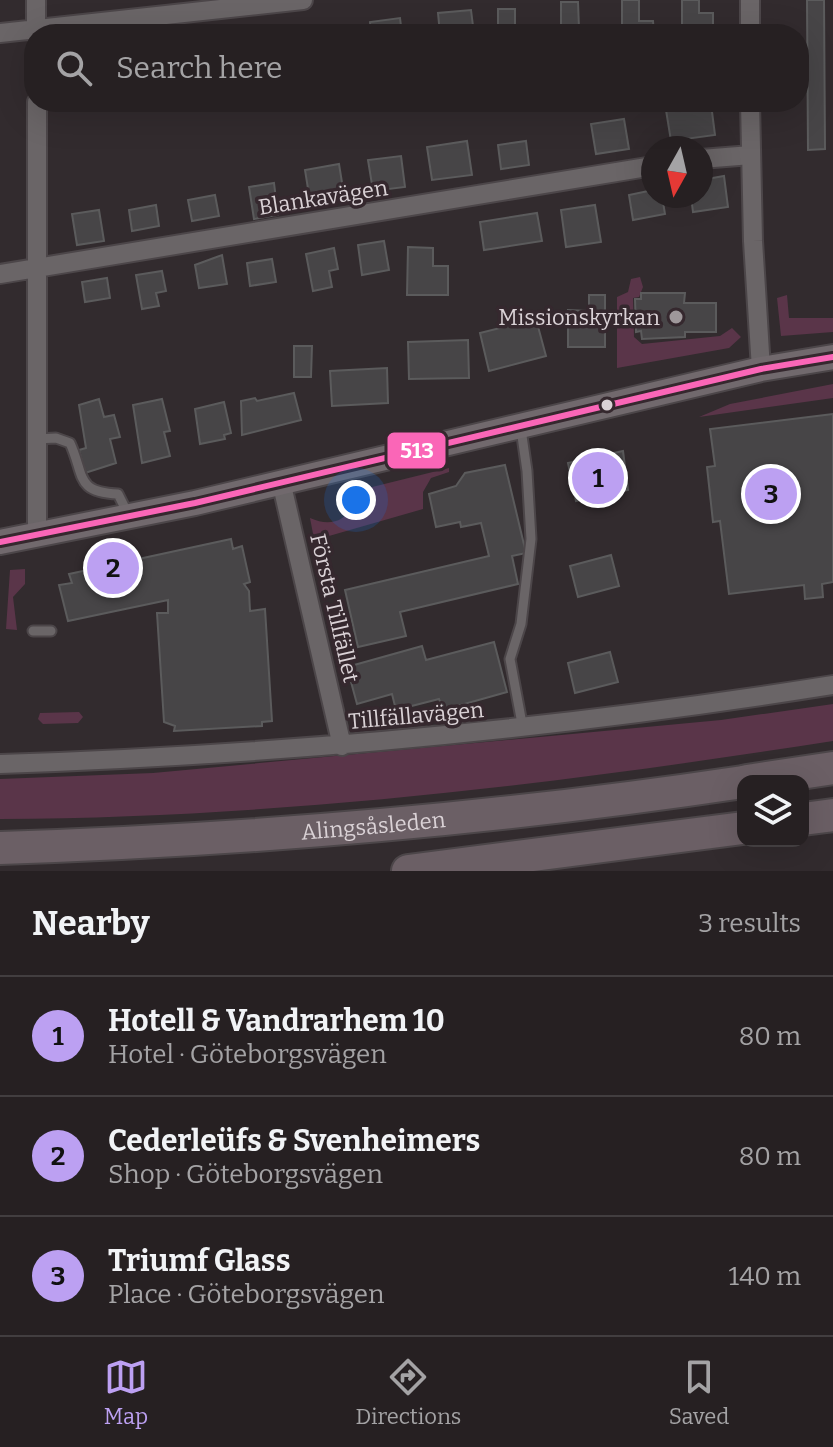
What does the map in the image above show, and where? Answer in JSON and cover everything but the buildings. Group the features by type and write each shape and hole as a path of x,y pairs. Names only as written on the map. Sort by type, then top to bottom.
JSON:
{"highway":[{"name":"Alingsåsleden","path":"786,775 833,768"},
{"name":"Alingsåsleden","path":"0,848 157,843 419,824 737,782"},
{"path":"809,818 833,815"},
{"path":"408,871 737,829"}],"street":[{"path":"36,0 36,24"},
{"path":"103,24 303,0"},
{"path":"750,0 750,24"},
{"path":"0,33 24,32"},
{"path":"37,112 37,537"},
{"path":"750,112 761,369"},
{"path":"713,158 751,155"},
{"name":"Blankavägen","path":"0,274 641,168"},
{"path":"0,542 37,537 126,508 281,481 761,369 833,357"},
{"name":"Första Tillfället","path":"281,481 342,746"},
{"name":"Tillfällavägen","path":"0,764 162,759 523,729 652,714 833,685"}],"lane":[{"path":"519,424 525,446 531,539 521,624 510,659 523,729"},
{"path":"37,439 56,438 70,443 84,486 126,508"},
{"path":"33,631 51,631"}],"shaded area":[{"path":"640,277 643,287 639,297 633,298 634,337 642,344 720,336 732,328 741,337 729,348 617,368 617,297 628,292 631,279"},
{"path":"787,295 789,318 833,318 833,332 781,336 777,298"},
{"path":"833,384 833,398 699,417 730,404"},
{"path":"449,468 449,472 431,478 423,492 423,509 322,538 325,562 318,560 310,518 327,522 341,519 351,508 356,491"},
{"path":"25,569 25,584 13,597 17,630 6,629 10,570"},
{"path":"833,704 833,741 626,771 313,805 104,817 0,819 0,779 153,773 721,720"},
{"path":"79,712 83,717 78,723 43,724 38,719 40,713"}],"transit line":[{"name":"513","path":"0,542 195,503 761,369 833,357"}],"place":[{"name":"Missionskyrkan","path":"676,317"},
{"name":"Hotell & Vandrarhem 10","path":"598,478"},
{"name":"Triumf Glass","path":"771,494"},
{"name":"Cederleüfs & Svenheimers","path":"113,568"}]}
